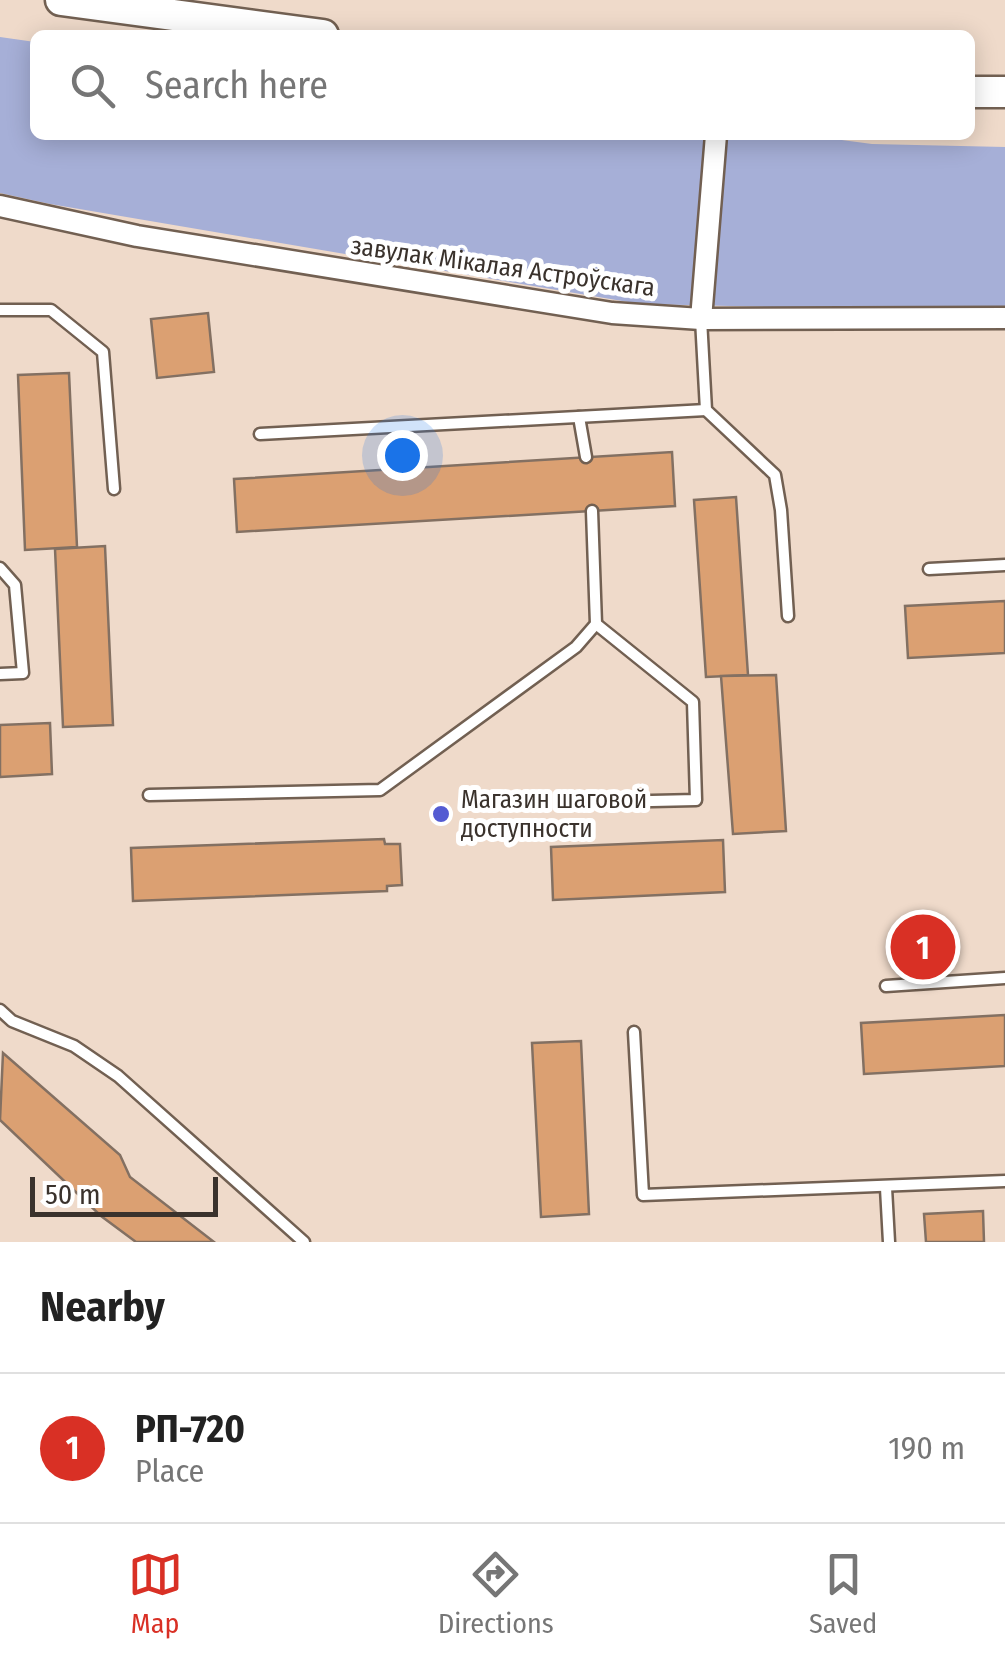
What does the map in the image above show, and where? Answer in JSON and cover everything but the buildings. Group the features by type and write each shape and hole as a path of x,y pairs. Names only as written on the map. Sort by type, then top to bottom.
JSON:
{"main road":[{"path":"61,0 181,8 297,30"},
{"path":"975,92 1005,92"}],"street":[{"path":"701,318 716,140"},
{"name":"завулак Мікалая Астроўскага","path":"0,206 137,236 612,313 701,318 1005,318"}],"lane":[{"path":"0,310 51,310 103,352 114,490"},
{"path":"701,318 706,410 775,475 788,616"},
{"path":"260,434 706,410"},
{"path":"579,417 586,457"},
{"path":"149,795 380,790 576,647 596,624 592,511"},
{"path":"929,569 1005,565"},
{"path":"0,568 15,584 24,672 0,674"},
{"path":"564,803 696,800 693,702 596,624"},
{"path":"886,986 1005,978"},
{"path":"0,1010 12,1021 74,1046 118,1076 304,1242"},
{"path":"634,1032 643,1195 1005,1182"},
{"path":"886,1188 889,1242"}],"shaded area":[{"path":"0,37 30,41 30,140 842,140 1005,147 1005,312 640,304 0,193"}],"place":[{"name":"Магазин шаговой доступности","path":"441,814"},
{"name":"РП-720","path":"923,947"}]}
